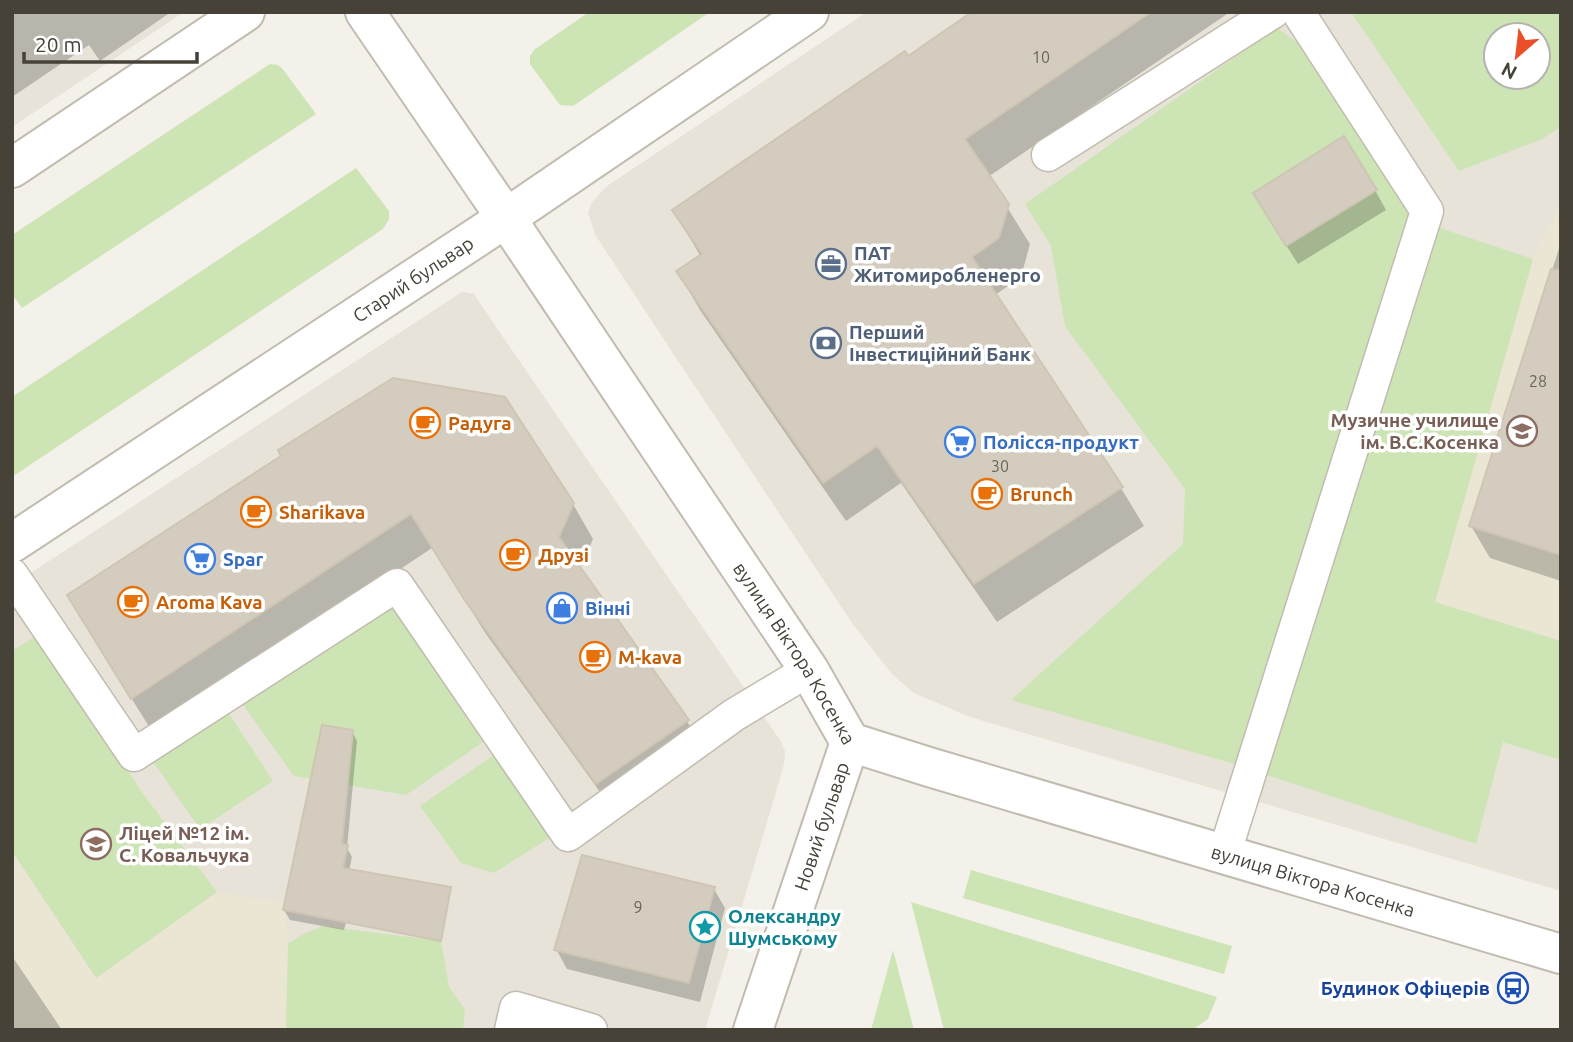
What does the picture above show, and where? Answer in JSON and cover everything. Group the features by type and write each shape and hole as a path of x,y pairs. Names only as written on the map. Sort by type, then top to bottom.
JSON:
{"street":[{"path":"12,168 245,12"},
{"name":"вулиця Віктора Косенка","path":"365,12 809,670 850,742 1561,954"},
{"name":"Старий бульвар","path":"12,543 506,218 809,12"},
{"name":"Новий бульвар","path":"753,1030 850,742"}],"lane":[{"path":"1048,155 1273,12"},
{"path":"1224,855 1427,211 1298,12"},
{"path":"12,575 134,755 397,585 568,835 734,715 809,670"},
{"path":"511,1030 516,1008 591,1030"}],"shaded area":[{"path":"12,12 184,12 12,127"},
{"path":"867,12 1561,12 1561,891 970,717 914,693 892,674 852,623 596,236 588,213 592,202 607,186"},
{"name":"Музичне училище ім. В.С.Косенка","path":"1561,203 1561,641 1435,603 1533,259"},
{"path":"462,292 474,294 785,751 776,792 705,1030 12,1030 12,585"},
{"name":"Ліцей №12 ім. С. Ковальчука","path":"12,651 126,769 216,892 284,903 288,944 286,1030 12,1030"}],"green space":[{"path":"589,12 710,12 573,106 560,105 530,64 530,56 534,50"},
{"path":"1351,12 1561,12 1561,127 1542,139 1459,171"},
{"path":"1277,28 1301,45 1415,213 1238,765 1011,700 1183,544 1185,489 1065,326 1051,246 1025,204"},
{"path":"270,64 282,68 316,114 22,308 12,294 12,235"},
{"path":"356,168 389,211 389,219 383,229 12,477 12,397"},
{"path":"1440,228 1533,259 1435,602 1561,641 1561,760 1503,742 1476,844 1267,775"},
{"path":"396,600 489,738 406,795 294,776 239,699"},
{"path":"37,635 144,795 217,892 96,978 12,851 12,651"},
{"path":"226,709 273,781 200,829 154,763 154,753"},
{"path":"498,752 552,826 549,838 494,873 461,863 420,806"},
{"path":"971,870 1232,946 1224,974 963,898"},
{"path":"911,902 1217,997 1208,1019 1192,1030 944,1030"},
{"path":"322,926 441,941 449,987 465,1010 463,1030 286,1030 288,944"},
{"path":"893,950 914,1030 871,1030"}],"building":[{"name":"ПАТ Житомиробленерго","path":"972,12 1151,12 965,139 1009,204 999,238 972,257 1123,487 974,584 877,446 823,483 676,271 702,254 672,210 905,51 908,56"},
{"path":"1344,136 1377,190 1286,246 1253,193"},
{"path":"1551,269 1561,270 1561,555 1469,526"},
{"path":"393,378 505,397 574,503 559,537 689,720 596,784 464,599 411,514 131,699 67,595 281,456 278,450"},
{"path":"322,725 353,730 342,844 348,845 343,868 451,887 441,941 283,910"},
{"path":"582,855 715,887 689,983 554,950"}],"place":[{"name":"ПАТ Житомиробленерго","path":"831,264"},
{"name":"Перший Інвестиційний Банк","path":"826,343"},
{"name":"Радуга","path":"425,423"},
{"name":"Музичне училище ім. В.С.Косенка","path":"1522,431"},
{"name":"Полісся-продукт","path":"960,442"},
{"name":"Brunch","path":"987,494"},
{"name":"Sharikava","path":"256,512"},
{"name":"Друзі","path":"515,555"},
{"name":"Spar","path":"200,559"},
{"name":"Aroma Kava","path":"133,602"},
{"name":"Вінні","path":"562,608"},
{"name":"М-kava","path":"595,657"},
{"name":"Ліцей №12 ім. С. Ковальчука","path":"96,844"},
{"name":"Олександру Шумському","path":"705,927"},
{"name":"Будинок Офіцерів","path":"1513,988"}]}
